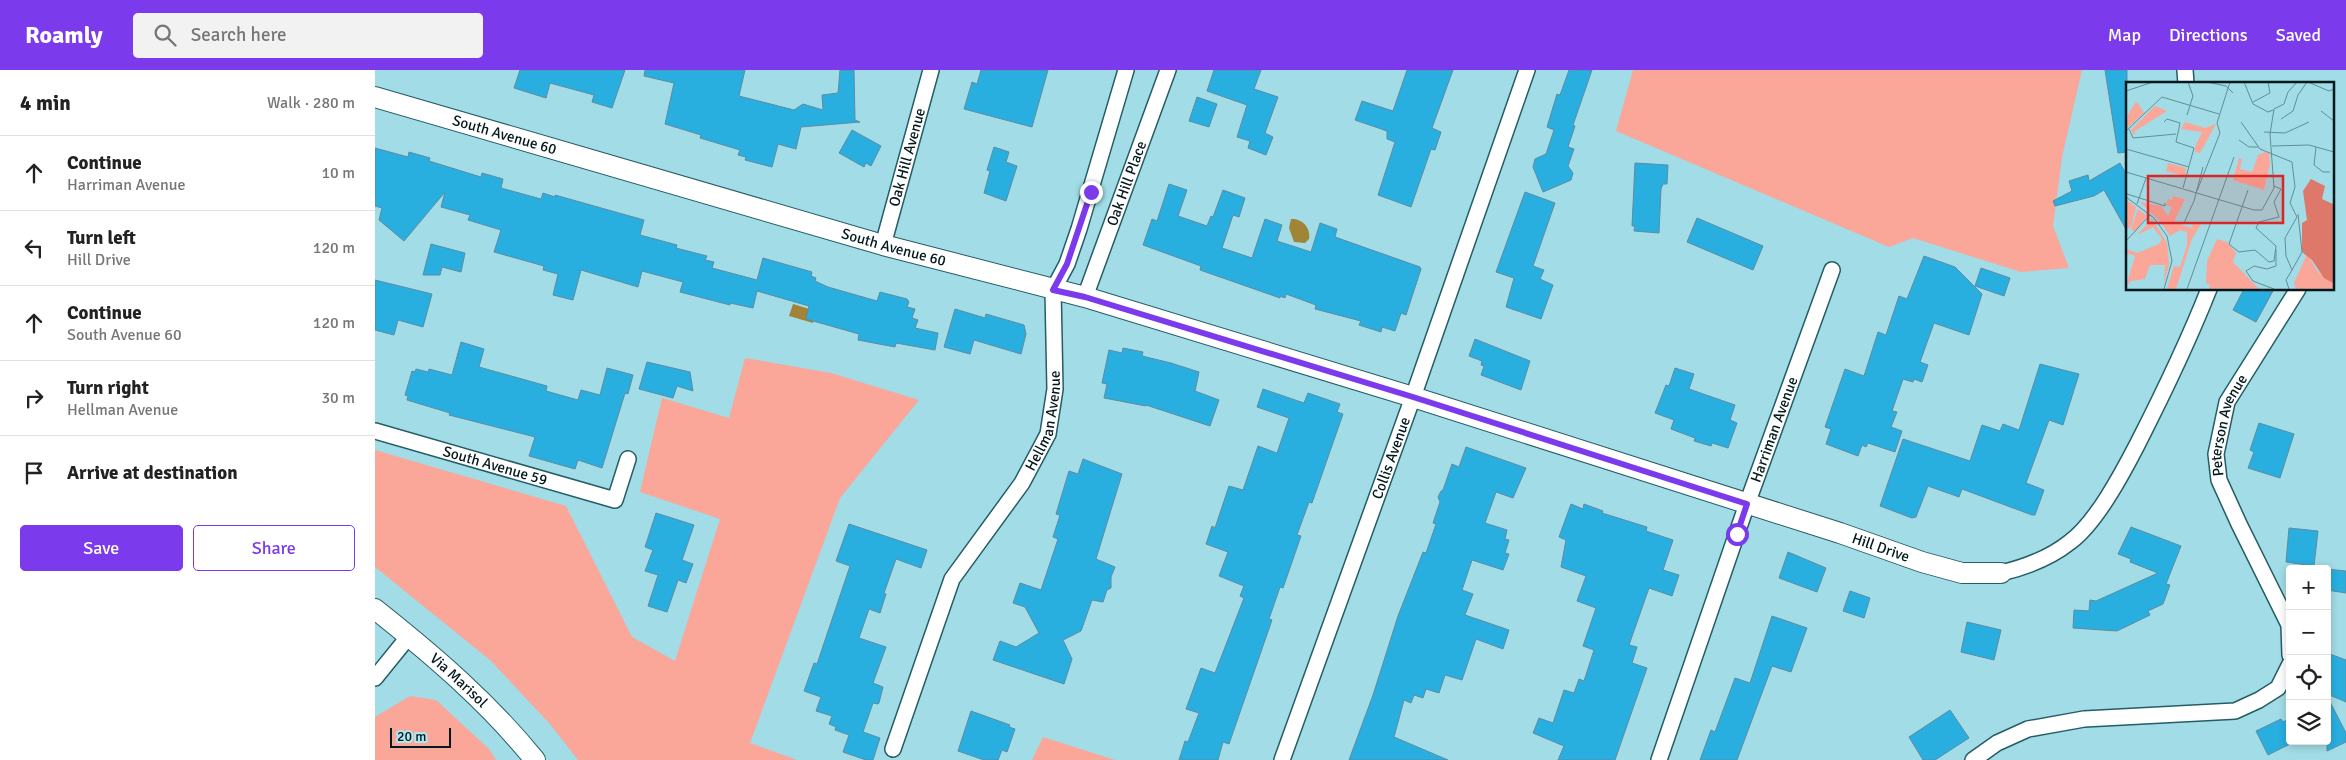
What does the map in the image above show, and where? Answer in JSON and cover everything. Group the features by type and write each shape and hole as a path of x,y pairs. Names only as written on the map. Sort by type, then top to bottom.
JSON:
{"street":[{"name":"Oak Hill Avenue","path":"883,245 931,70"},
{"name":"Hellman Avenue","path":"893,749 952,579 1022,484 1048,434 1055,389 1053,290 1067,264 1079,229 1127,70"},
{"name":"Oak Hill Place","path":"1085,297 1167,70"},
{"name":"Collis Avenue","path":"1282,760 1413,397 1527,70"},
{"name":"South Avenue 60","path":"375,97 883,245 1085,297 1413,397"},
{"name":"Harriman Avenue","path":"1659,760 1747,504 1832,270"},
{"name":"Hill Drive","path":"1413,397 1922,562 1962,573 2001,573 2021,568 2072,542 2116,485 2163,393 2209,290"},
{"name":"Peterson Avenue","path":"2286,619 2219,480 2216,454 2227,402 2297,290"},
{"name":"South Avenue 59","path":"375,431 615,500 628,458"},
{"name":"Via Marisol","path":"375,609 462,681 508,727 535,760"},
{"path":"375,678 409,636"},
{"path":"1973,760 1997,743 2028,729 2065,722 2085,719 2235,711 2259,700 2278,688 2286,672"}],"shaded area":[{"path":"1633,70 2082,70 2062,157 2053,226 2069,268 2021,272 1913,238 1889,247 1616,131"},
{"path":"1291,219 1302,222 1309,231 1309,239 1305,243 1294,242 1289,228"},
{"path":"793,304 816,311 813,323 789,316"},
{"path":"745,358 831,373 919,400 840,498 750,743 797,760 578,760 550,724 490,660 375,567 375,450 566,506 632,637 675,661 720,519 640,492 662,398 729,418"},
{"path":"410,696 436,700 489,749 496,760 375,760 375,717"},
{"path":"1043,737 1115,760 1032,760"}],"building":[{"path":"520,70 625,70 612,108 592,102 594,95 550,83 546,98 514,88"},
{"path":"645,70 745,70 739,96 794,110 803,104 823,110 822,95 838,93 840,70 854,70 855,120 860,122 801,127 796,149 778,144 772,167 745,160 746,157 738,155 740,150 700,138 701,135 665,124 674,83 644,76"},
{"path":"981,70 1048,70 1032,127 964,109 972,82 977,84"},
{"path":"1214,70 1261,70 1254,89 1278,97 1265,133 1273,137 1266,155 1248,148 1250,141 1237,137 1247,105 1207,91"},
{"path":"1407,70 1453,70 1432,128 1441,132 1435,150 1431,149 1411,207 1378,195 1395,142 1387,139 1387,131 1355,120 1362,101 1393,111"},
{"path":"1569,70 1592,70 1573,125 1575,126 1568,147 1574,149 1568,166 1573,173 1571,180 1543,192 1533,167 1535,159 1546,154 1554,130 1547,127 1557,94 1560,95"},
{"path":"2105,70 2127,70 2126,152 2118,153"},
{"path":"1197,97 1217,104 1209,127 1189,121"},
{"path":"852,130 881,146 871,166 866,163 864,167 839,153"},
{"path":"994,147 1009,152 1006,162 1017,166 1006,201 984,193 990,171 987,170"},
{"path":"375,148 408,157 409,152 430,158 429,161 481,177 482,173 503,179 501,188 541,199 543,193 555,197 555,195 644,220 640,235 677,245 676,248 707,256 705,260 714,262 712,268 757,280 763,258 812,272 811,276 816,278 815,281 828,287 877,301 880,292 907,299 909,302 907,307 915,309 912,318 918,320 915,328 938,333 935,350 896,343 895,347 858,340 859,334 806,319 809,306 757,291 753,308 730,303 730,305 680,292 683,282 642,271 638,287 581,270 573,300 553,295 558,274 543,270 544,266 494,252 501,230 468,220 470,215 441,207 445,192 404,241 379,220 382,208 375,206"},
{"path":"1635,163 1668,165 1667,184 1663,184 1661,189 1659,233 1634,231 1635,226 1632,226"},
{"path":"2120,163 2126,174 2126,229 2104,190 2094,196 2055,206 2053,201 2072,191 2069,181 2088,175 2089,181"},
{"path":"1169,184 1187,190 1178,216 1207,226 1211,216 1213,217 1223,190 1245,198 1239,217 1233,215 1222,248 1252,258 1265,219 1282,225 1277,241 1311,252 1320,223 1337,229 1335,237 1420,267 1421,269 1406,315 1401,313 1395,331 1382,327 1381,332 1359,325 1361,321 1315,309 1316,305 1286,294 1285,298 1280,296 1280,298 1200,270 1201,266 1143,245 1152,219 1157,221"},
{"path":"1525,192 1555,203 1533,266 1544,270 1540,279 1553,285 1541,319 1506,307 1514,278 1496,272"},
{"path":"1697,218 1763,246 1753,270 1687,242"},
{"path":"431,244 465,253 461,272 442,267 440,275 423,275"},
{"path":"1924,256 1955,267 1982,294 1969,335 1934,323 1920,362 1928,365 1922,382 1914,379 1913,382 1903,379 1892,411 1897,412 1891,427 1902,431 1895,452 1868,443 1866,447 1862,445 1858,456 1826,444 1831,429 1825,427 1845,369 1864,376 1878,332 1886,335 1899,296 1907,299"},
{"path":"1981,268 2010,278 2004,296 1975,286"},
{"path":"375,280 432,294 423,327 398,320 394,335 375,330"},
{"path":"2243,290 2273,290 2256,322 2233,310"},
{"path":"955,309 985,318 986,314 1024,325 1026,334 1021,354 974,340 970,354 944,347"},
{"path":"1475,339 1530,361 1521,390 1481,375 1484,366 1481,365 1482,361 1469,356"},
{"path":"461,342 484,349 479,367 547,386 546,391 578,400 581,390 600,395 607,368 633,375 628,394 625,393 602,468 578,460 575,469 529,456 535,437 449,415 450,413 407,400 408,396 405,395 412,371 415,372 416,369 428,372 429,369 452,375"},
{"path":"1123,348 1143,352 1142,356 1199,372 1195,391 1219,400 1210,426 1146,405 1104,398 1107,384 1102,383 1109,350 1122,353"},
{"path":"647,362 690,372 693,391 677,386 673,398 639,389"},
{"path":"2040,364 2079,374 2063,425 2049,420 2026,483 2044,490 2035,515 1962,489 1959,497 1928,486 1916,517 1912,518 1880,506 1903,439 1970,461 1982,425 2000,431 2003,424 2019,430"},
{"path":"1675,368 1694,374 1689,389 1735,405 1730,420 1737,423 1728,448 1712,443 1711,446 1694,441 1695,438 1671,429 1674,420 1655,413 1666,385 1669,386"},
{"path":"1263,389 1304,403 1308,393 1340,404 1337,412 1343,414 1312,503 1309,502 1297,535 1301,536 1283,588 1280,587 1269,619 1272,620 1229,744 1223,742 1218,760 1179,760 1185,741 1188,742 1199,713 1186,709 1201,668 1215,673 1244,598 1240,596 1244,586 1219,576 1228,552 1206,544 1212,526 1215,528 1229,486 1243,490 1258,446 1277,453 1289,418 1257,407"},
{"path":"2259,423 2294,434 2280,478 2248,468 2254,452 2250,450"},
{"path":"1466,447 1526,468 1513,498 1496,492 1485,523 1507,530 1505,539 1509,540 1505,553 1509,554 1503,570 1472,560 1462,590 1473,594 1465,615 1509,630 1503,649 1476,639 1462,680 1445,675 1439,693 1426,689 1423,698 1414,695 1411,703 1404,700 1394,737 1448,760 1349,760 1373,695 1398,616 1423,552 1426,553 1436,524 1433,523 1440,502 1438,497 1443,490 1452,464 1459,467"},
{"path":"1083,459 1122,474 1096,559 1115,567 1111,577 1111,588 1107,590 1103,602 1092,600 1081,631 1063,640 1072,659 1064,684 993,660 1000,641 1016,647 1039,633 1025,607 1013,603 1020,583 1041,590 1058,539 1053,537 1060,515 1056,514 1069,471 1078,474"},
{"path":"1571,504 1583,509 1584,504 1603,511 1602,513 1647,527 1646,531 1673,540 1663,570 1679,575 1672,596 1649,588 1629,645 1637,647 1632,663 1647,668 1615,760 1558,760 1564,746 1533,733 1539,718 1553,723 1564,690 1574,693 1579,679 1584,681 1594,650 1583,646 1596,608 1577,601 1586,576 1561,567 1566,540 1559,537"},
{"path":"656,513 694,525 682,560 693,564 686,583 678,580 667,612 648,606 658,575 645,571 653,550 645,547"},
{"path":"849,524 927,550 921,568 896,559 884,593 886,594 880,613 869,609 859,638 886,647 873,683 883,687 879,703 873,703 863,732 880,738 873,760 866,760 843,752 849,735 835,730 836,727 829,724 832,716 816,711 821,697 804,691 814,663 817,664 850,566 836,561"},
{"path":"2131,527 2181,546 2166,584 2170,585 2163,604 2148,611 2150,615 2117,631 2073,628 2074,610 2089,611 2090,600 2096,601 2158,573 2130,562 2131,559 2118,554"},
{"path":"2289,528 2318,531 2314,565 2286,562"},
{"path":"1788,552 1826,568 1817,592 1779,578"},
{"path":"2331,569 2346,571 2346,593 2331,591"},
{"path":"1850,591 1870,598 1864,618 1843,611"},
{"path":"1772,616 1807,628 1791,672 1772,666 1737,760 1700,760 1711,730 1715,732 1735,678 1750,683"},
{"path":"1967,622 2001,630 1994,660 1961,652"},
{"path":"2331,654 2346,660 2346,702 2331,696"},
{"path":"2331,704 2346,733 2346,742 2327,751 2327,745 2331,745"},
{"path":"1950,710 1969,738 1935,760 1923,760 1909,737"},
{"path":"971,711 1010,725 1009,727 1015,729 1007,752 1002,750 998,760 984,760 958,751"},
{"path":"2281,719 2283,722 2286,720 2286,745 2288,745 2268,755 2256,731"}],"route":[{"path":"1091,192 1067,264 1053,290 1085,297 1413,397 1747,504 1737,534"}]}
